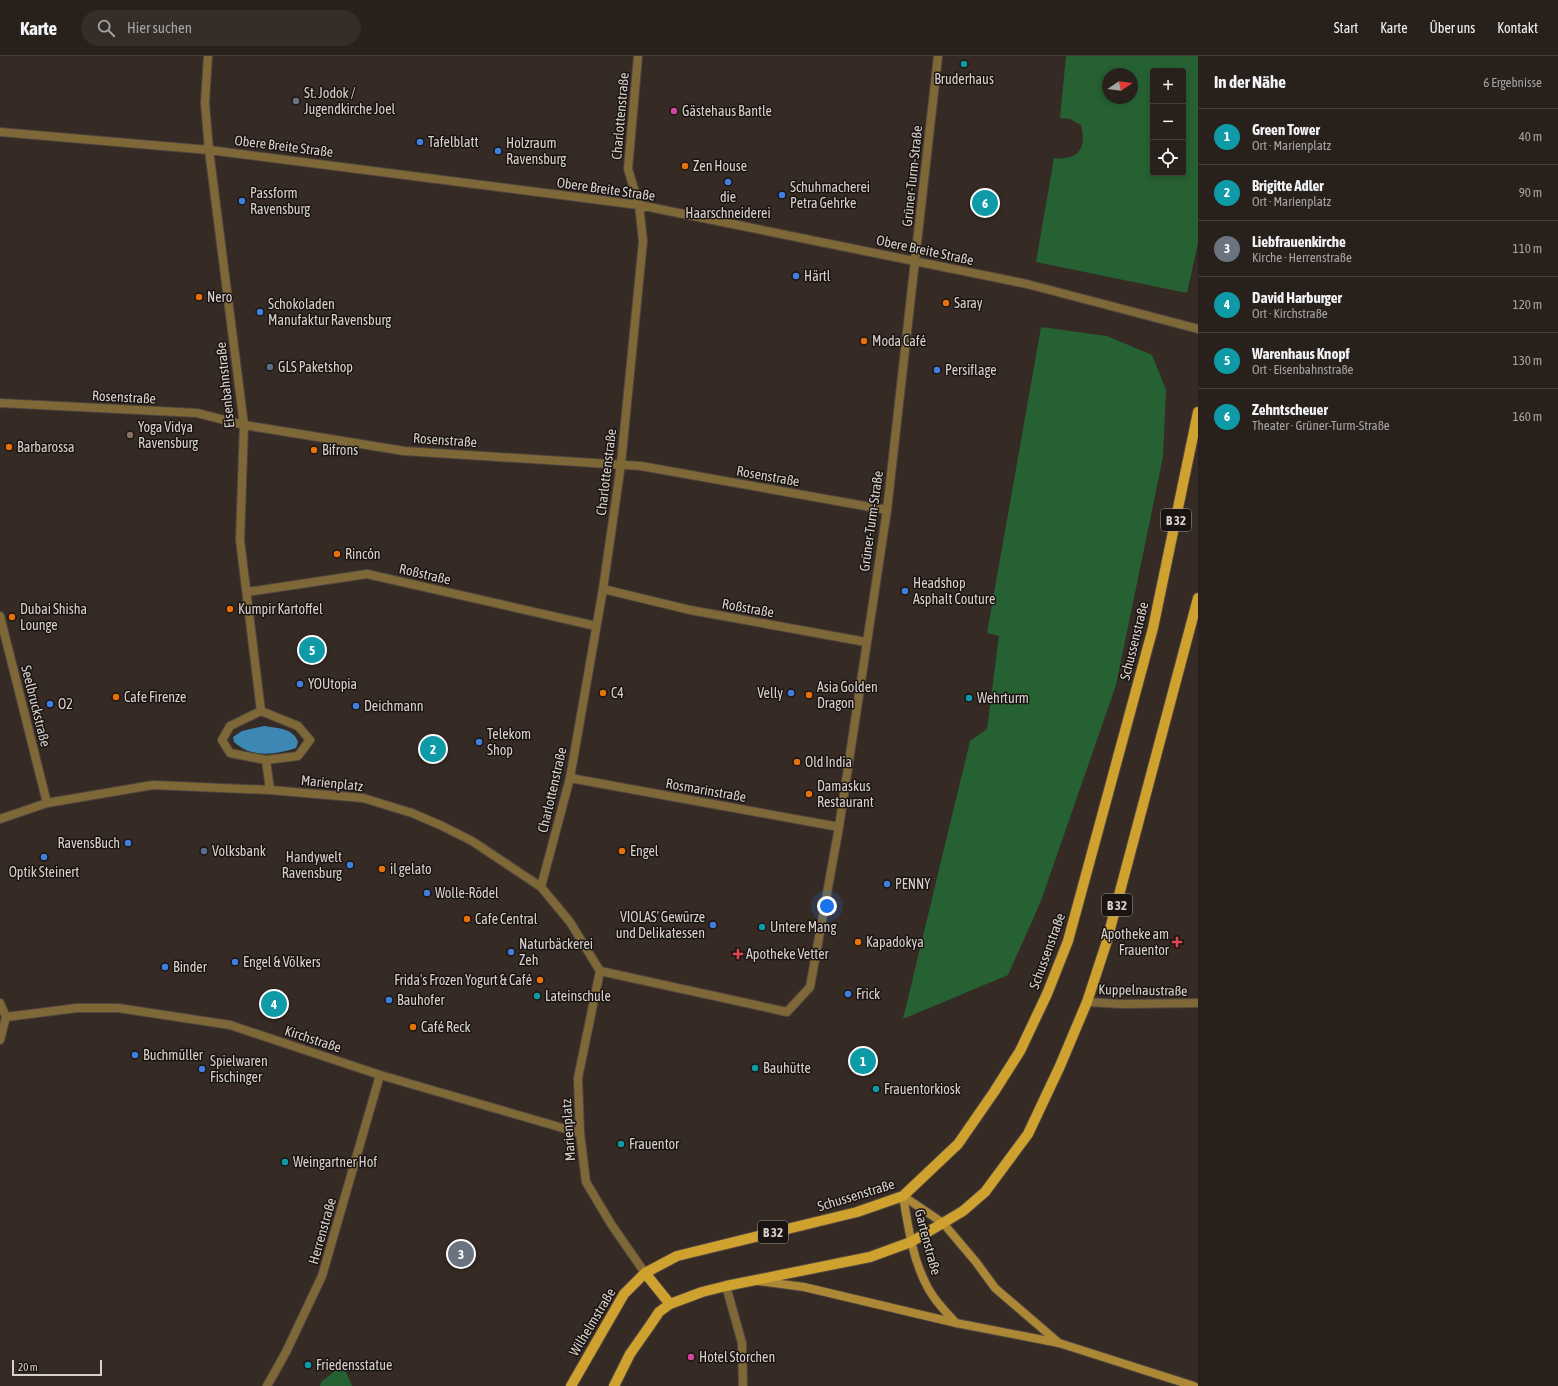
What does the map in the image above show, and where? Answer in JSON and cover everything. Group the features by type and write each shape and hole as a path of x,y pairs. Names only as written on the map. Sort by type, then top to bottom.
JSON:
{"main road":[{"name":"Schussenstraße","path":"645,1273 677,1256 857,1212 903,1196 958,1144 994,1092 1020,1051 1047,994 1068,941 1153,628 1198,412"},
{"name":"B 32","path":"614,1386 630,1354 659,1312 670,1304 702,1292 726,1286 870,1257 911,1242 963,1211 985,1192 1028,1134 1060,1066 1087,1002 1108,936 1198,598"},
{"name":"Gartenstraße","path":"903,1196 943,1223 976,1262 995,1288 1059,1343"},
{"name":"Gartenstraße","path":"903,1196 911,1242 925,1282 940,1305 956,1323 1059,1343 1194,1386"},
{"path":"645,1273 670,1304"},
{"name":"Wilhelmstraße","path":"571,1386 624,1294 645,1273"},
{"path":"752,1281 804,1286 956,1323"}],"street":[{"name":"Eisenbahnstraße","path":"208,56 205,103 244,424 240,540 261,710"},
{"name":"Charlottenstraße","path":"541,887 570,778 603,589 621,464 642,241 639,205 628,169 638,56"},
{"name":"Grüner-Turm-Straße","path":"600,971 787,1012 810,987 839,827 887,510 938,56"},
{"name":"Obere Breite Straße","path":"0,132 210,150 639,205 1055,290 1198,329"},
{"name":"Rosenstraße","path":"0,403 197,413 244,424 404,451 621,464 887,510"},
{"name":"Roßstraße","path":"247,592 367,574 596,626"},
{"name":"Roßstraße","path":"603,589 690,610 866,642"},
{"name":"Seelbruckstraße","path":"0,616 47,803"},
{"path":"261,710 298,726 310,740 298,756 266,760 230,753 222,740 230,726 261,710"},
{"path":"266,760 270,790"},
{"name":"Rosmarinstraße","path":"570,778 839,827"},
{"name":"Marienplatz","path":"0,819 47,803 152,785 270,790 363,798 412,813 440,824 472,841 541,887 570,922 600,971 578,1078 580,1133 586,1182 611,1224 645,1273"},
{"name":"Kuppelnaustraße","path":"1087,1002 1122,1004 1198,1003"},
{"path":"0,1003 6,1017 0,1040"},
{"name":"Kirchstraße","path":"6,1017 77,1008 118,1008 230,1025 380,1074 580,1133"},
{"name":"Herrenstraße","path":"267,1386 286,1352 322,1276 380,1074"},
{"path":"726,1286 742,1343 743,1386"}],"green space":[{"path":"1066,56 1198,56 1198,243 1187,293 1036,262 1054,158 1070,157 1075,155 1082,146 1083,133 1081,125 1070,119 1060,118"},
{"path":"1041,327 1107,336 1152,355 1166,390 1163,457 1116,685 1041,901 1008,975 903,1019 970,741 987,729 999,636 987,633"},
{"path":"343,1365 352,1386 320,1386 321,1382"}],"water":[{"path":"264,726 289,731 296,737 298,742 296,748 264,754 248,751 234,742 233,737 242,731"}],"place":[{"name":"Bruderhaus","path":"964,64"},
{"name":"St. Jodok / Jugendkirche Joel","path":"296,101"},
{"name":"Gästehaus Bantle","path":"674,111"},
{"name":"Tafelblatt","path":"420,142"},
{"name":"Holzraum Ravensburg","path":"498,151"},
{"name":"Zen House","path":"685,166"},
{"name":"die Haarschneiderei","path":"728,182"},
{"name":"Schuhmacherei Petra Gehrke","path":"782,195"},
{"name":"Passform Ravensburg","path":"242,201"},
{"name":"Zehntscheuer","path":"985,203"},
{"name":"Härtl","path":"796,276"},
{"name":"Nero","path":"199,297"},
{"name":"Saray","path":"946,303"},
{"name":"Schokoladen Manufaktur Ravensburg","path":"260,312"},
{"name":"Moda Café","path":"864,341"},
{"name":"GLS Paketshop","path":"270,367"},
{"name":"Persiflage","path":"937,370"},
{"name":"Yoga Vidya Ravensburg","path":"130,435"},
{"name":"Barbarossa","path":"9,447"},
{"name":"Bifrons","path":"314,450"},
{"name":"Rincón","path":"337,554"},
{"name":"Headshop Asphalt Couture","path":"905,591"},
{"name":"Kumpir Kartoffel","path":"230,609"},
{"name":"Dubai Shisha Lounge","path":"12,617"},
{"name":"Warenhaus Knopf","path":"312,650"},
{"name":"YOUtopia","path":"300,684"},
{"name":"C4","path":"603,693"},
{"name":"Velly","path":"791,693"},
{"name":"Asia Golden Dragon","path":"809,695"},
{"name":"Cafe Firenze","path":"116,697"},
{"name":"Wehrturm","path":"969,698"},
{"name":"O2","path":"50,704"},
{"name":"Deichmann","path":"356,706"},
{"name":"Telekom Shop","path":"479,742"},
{"name":"Brigitte Adler","path":"433,749"},
{"name":"Old India","path":"797,762"},
{"name":"Damaskus Restaurant","path":"809,794"},
{"name":"RavensBuch","path":"128,843"},
{"name":"Volksbank","path":"204,851"},
{"name":"Engel","path":"622,851"},
{"name":"Optik Steinert","path":"44,857"},
{"name":"Handywelt Ravensburg","path":"350,865"},
{"name":"il gelato","path":"382,869"},
{"name":"PENNY","path":"887,884"},
{"name":"Wolle-Rödel","path":"427,893"},
{"name":"Cafe Central","path":"467,919"},
{"name":"VIOLAS' Gewürze und Delikatessen","path":"713,925"},
{"name":"Untere Mang","path":"762,927"},
{"name":"Kapadokya","path":"858,942"},
{"name":"Apotheke am Frauentor","path":"1177,942"},
{"name":"Naturbäckerei Zeh","path":"511,952"},
{"name":"Apotheke Vetter","path":"738,954"},
{"name":"Engel & Völkers","path":"235,962"},
{"name":"Binder","path":"165,967"},
{"name":"Frida's Frozen Yogurt & Café","path":"540,980"},
{"name":"Frick","path":"848,994"},
{"name":"Lateinschule","path":"537,996"},
{"name":"Bauhofer","path":"389,1000"},
{"name":"David Harburger","path":"274,1004"},
{"name":"Café Reck","path":"413,1027"},
{"name":"Buchmüller","path":"135,1055"},
{"name":"Green Tower","path":"863,1061"},
{"name":"Bauhütte","path":"755,1068"},
{"name":"Spielwaren Fischinger","path":"202,1069"},
{"name":"Frauentorkiosk","path":"876,1089"},
{"name":"Frauentor","path":"621,1144"},
{"name":"Weingartner Hof","path":"285,1162"},
{"name":"Liebfrauenkirche","path":"461,1254"},
{"name":"Hotel Storchen","path":"691,1357"},
{"name":"Friedensstatue","path":"308,1365"}]}
